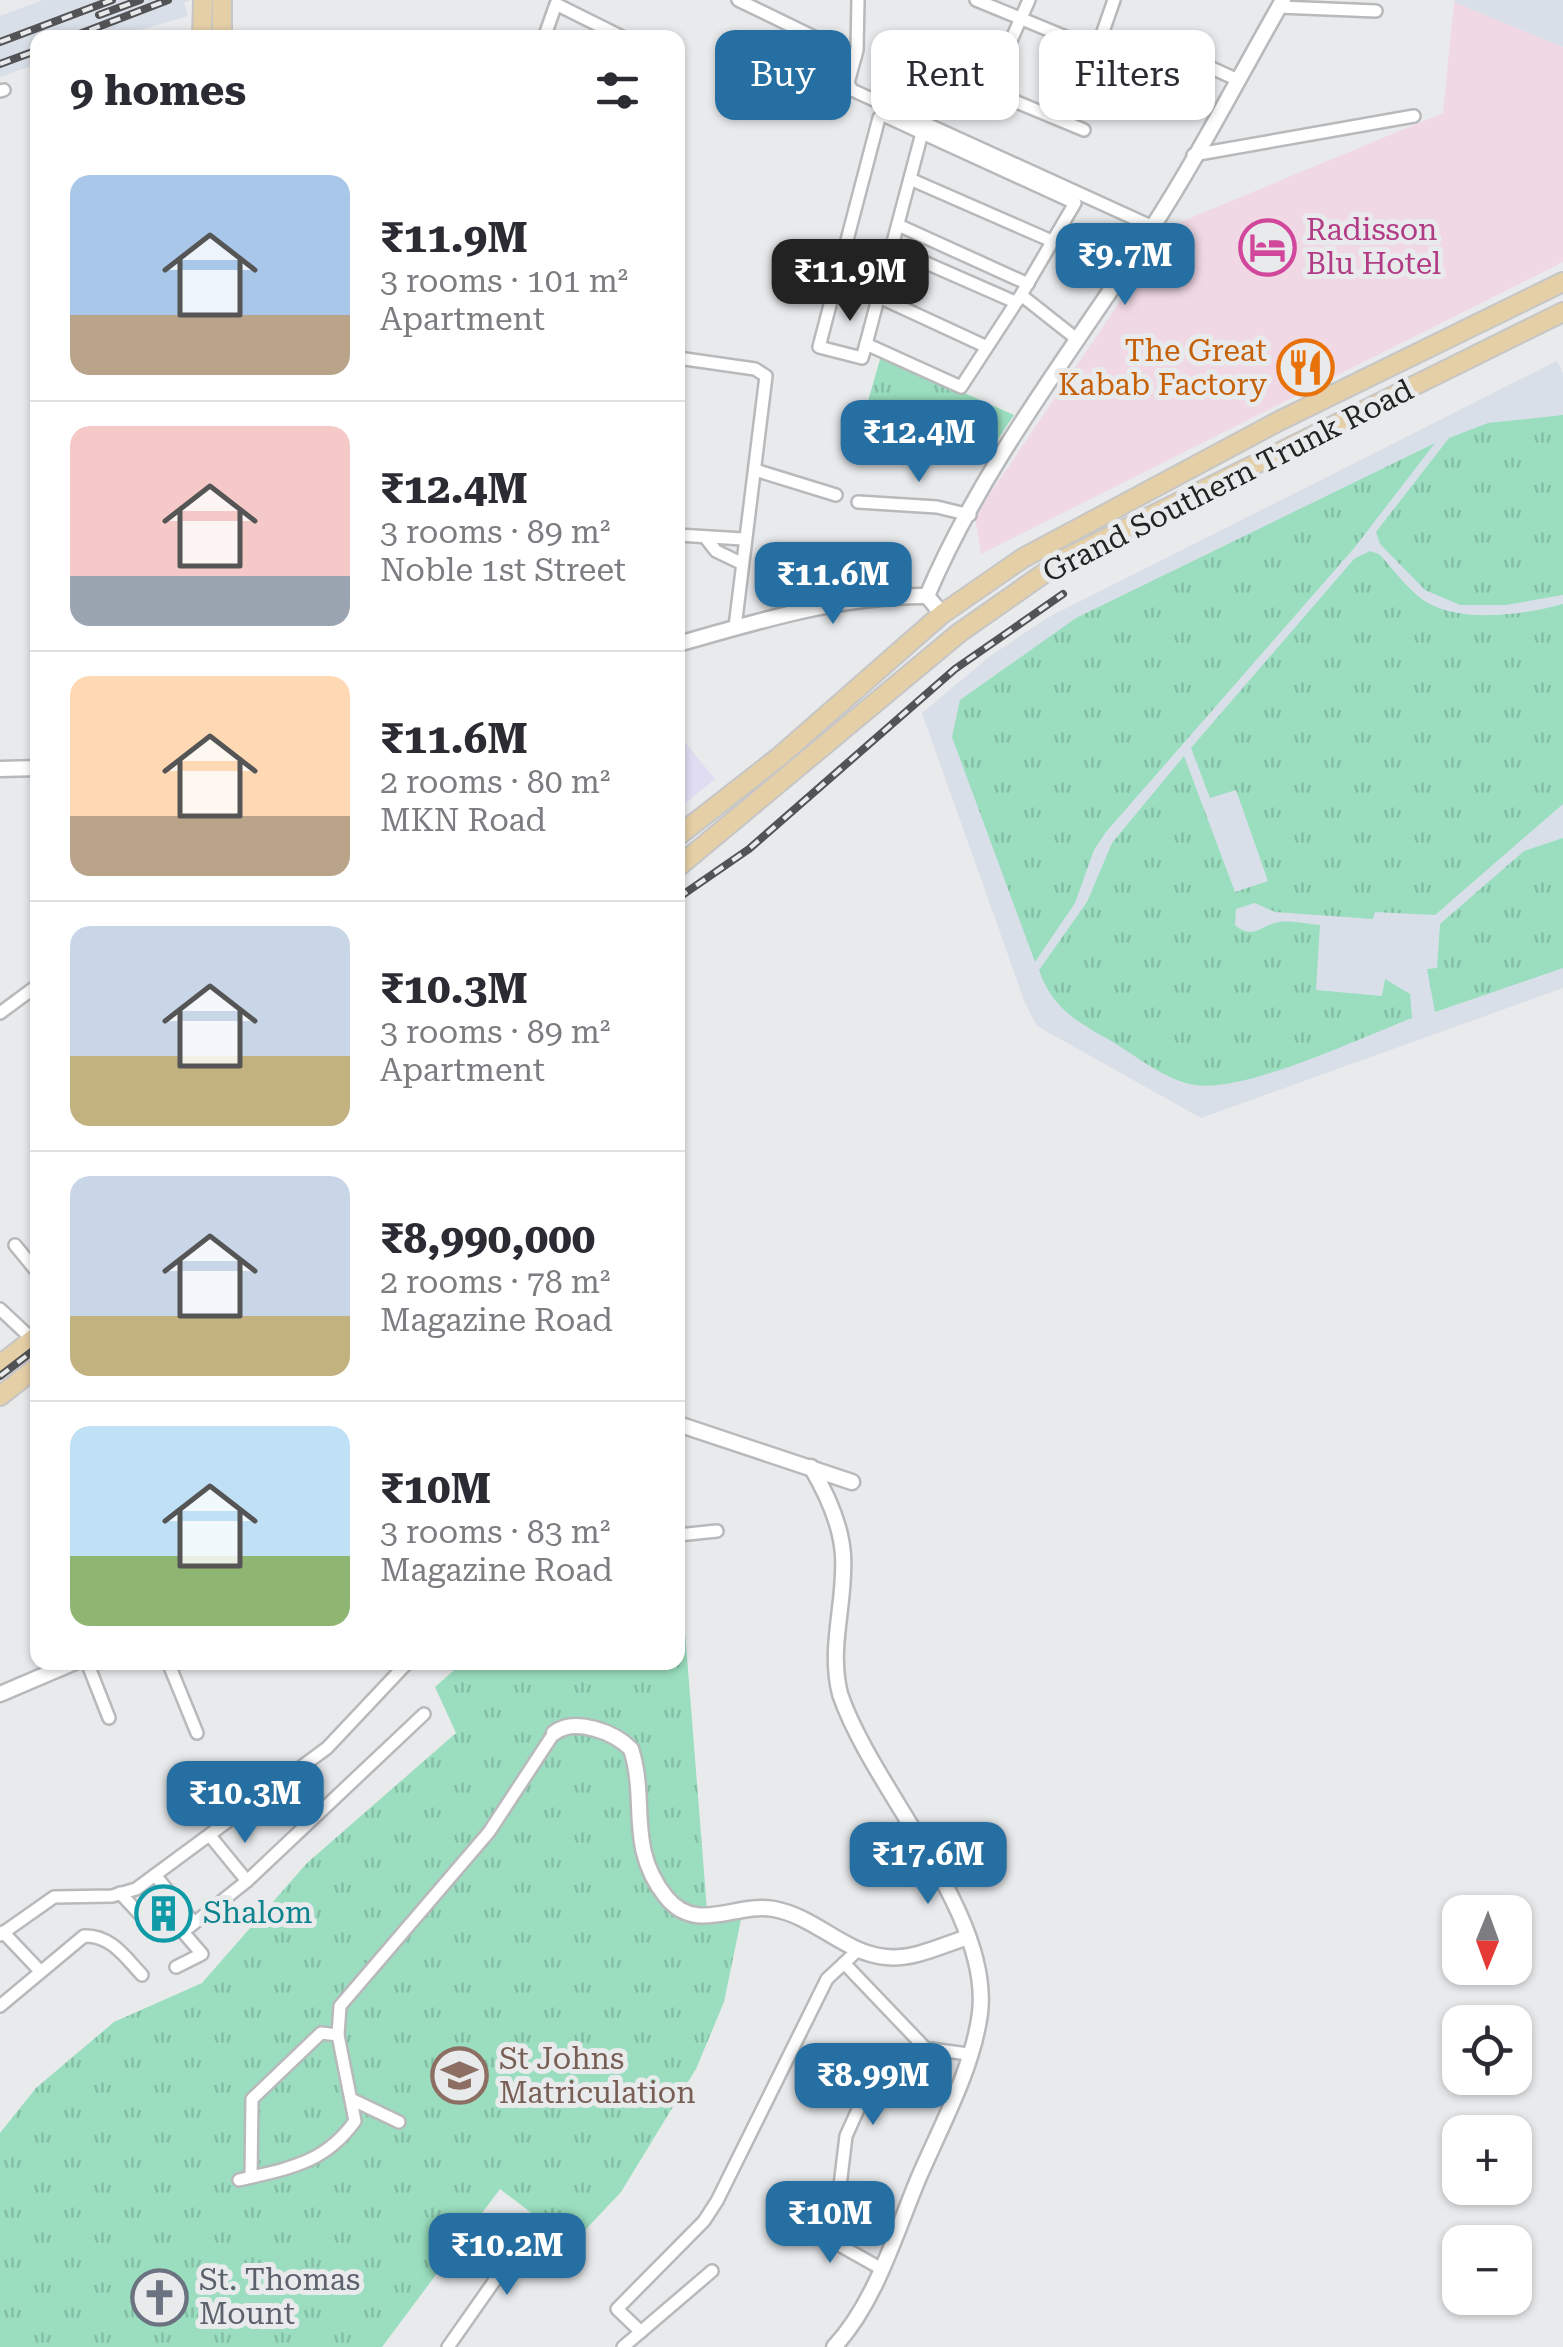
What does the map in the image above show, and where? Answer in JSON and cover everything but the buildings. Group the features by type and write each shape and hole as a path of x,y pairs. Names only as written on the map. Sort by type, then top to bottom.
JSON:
{"main road":[{"path":"200,30 203,0"},
{"path":"222,0 222,30"},
{"name":"Grand Southern Trunk Road","path":"685,831 779,757 942,614 1052,541 1279,421 1563,282"},
{"name":"Grand Southern Trunk Road","path":"685,861 959,633 1066,558 1563,312"},
{"path":"1052,541 1066,558"},
{"path":"942,614 959,633"},
{"path":"0,1364 30,1341"},
{"path":"0,1396 30,1372"}],"street":[{"path":"738,0 855,57"},
{"path":"844,0 857,3 855,57 848,83 852,90 1153,226"},
{"path":"976,0 1084,46 1099,43 1114,0"},
{"path":"1017,30 1029,0"},
{"path":"546,30 552,2 608,30"},
{"path":"927,596 970,514 1153,226 1281,4 1376,11"},
{"path":"1215,70 1238,80"},
{"path":"1019,103 1084,130"},
{"path":"866,344 961,387 1075,204 882,115 819,346 862,358 922,134"},
{"path":"1193,155 1414,116"},
{"path":"910,179 1054,242"},
{"path":"898,225 1021,294 1078,340"},
{"path":"892,248 1021,294"},
{"path":"878,297 987,347"},
{"path":"685,359 756,369 766,376 735,628"},
{"path":"755,470 836,495"},
{"path":"858,502 938,507 970,514"},
{"path":"685,536 743,539"},
{"path":"705,537 716,552 741,563"},
{"path":"927,596 942,614"},
{"path":"685,642 850,601 927,596"},
{"path":"0,769 30,768"},
{"path":"0,1013 30,991"},
{"path":"15,1245 30,1263"},
{"path":"0,1308 30,1333"},
{"path":"685,1425 852,1482"},
{"path":"811,1468 830,1504 842,1545 834,1653 840,1694 968,1936 981,1996 968,2054 880,2268 856,2321 834,2347"},
{"path":"685,1534 718,1531"},
{"path":"0,1694 56,1670"},
{"path":"90,1670 109,1718"},
{"path":"171,1670 196,1733"},
{"path":"40,1972 2,1934 54,1897 120,1893 155,1875 327,1748 400,1670"},
{"path":"176,1966 202,1954 183,1932 246,1881 424,1714"},
{"path":"338,2035 321,2033 252,2099 245,2178 289,2168 336,2147 355,2121 338,2035 340,2006 489,1832 554,1732 565,1726 594,1730 631,1749 642,1851 676,1906 705,1917 752,1908 777,1910 812,1922 857,1951 893,1958 968,1936"},
{"path":"211,1837 246,1881"},
{"path":"155,1875 194,1923"},
{"path":"120,1893 149,1924"},
{"path":"0,2006 84,1936 98,1936 114,1945 142,1975"},
{"path":"640,2332 617,2309 704,2220 826,1979 857,1951"},
{"path":"844,1964 928,2051"},
{"path":"880,2268 826,2238 837,2211 846,2136 870,2083 928,2051 968,2054"},
{"path":"353,2100 399,2122"},
{"path":"448,2347 532,2226"},
{"path":"623,2347 712,2271"}],"shaded area":[{"path":"43,0 191,0 184,3 188,16 140,30 30,30 30,66 0,77 0,16"},
{"path":"1563,0 1563,47 1454,2"},
{"path":"1454,2 1563,47 1563,262 981,554 975,516 1171,226 1443,113"},
{"path":"1557,361 1563,373 1563,988 1201,1118 1037,1026 1025,1003 922,713 989,657 1047,618"},
{"path":"685,743 715,779 685,803"}],"green space":[{"path":"881,356 1014,415 998,439 987,442 866,408"},
{"path":"1563,415 1563,595 1506,605 1460,605 1425,590 1380,544 1376,532 1449,438 1488,423"},
{"path":"1435,443 1355,547 1106,832 1094,850 1075,903 1035,962 952,737 960,700 1076,618"},
{"path":"1370,551 1379,554 1423,600 1438,608 1492,615 1563,604 1563,804 1435,915 1375,912 1373,919 1275,912 1255,903 1236,909 1235,925 1246,931 1280,922 1320,925 1316,990 1382,996 1385,979 1410,994 1412,1018 1272,1073 1216,1085 1183,1082 1068,1014 1051,995 1039,970 1087,902 1112,843 1184,756 1235,892 1268,881 1236,790 1210,798 1191,748 1354,559"},
{"path":"1563,838 1563,968 1435,1012 1427,969 1437,968 1440,924 1524,851"},
{"name":"St. Thomas Mount","path":"685,1632 707,1910 744,1905 724,2002 696,2069 621,2192 572,2244 500,2189 382,2347 0,2347 0,2133 36,2088 114,2022 202,1983 307,1863 456,1733 435,1687 454,1670 685,1670"}],"railway":[{"path":"32,30 112,0"},
{"path":"99,15 140,0"},
{"path":"90,30 168,0"},
{"path":"0,42 30,31"},
{"path":"0,64 30,53"},
{"path":"685,893 749,849 955,669 1063,594"},
{"path":"0,1376 30,1353"}],"place":[{"name":"Radisson Blu Hotel","path":"1267,247"},
{"name":"The Great Kabab Factory","path":"1306,368"},
{"name":"Shalom","path":"164,1913"},
{"name":"St Johns Matriculation","path":"460,2076"},
{"name":"St. Thomas Mount","path":"160,2297"}]}
